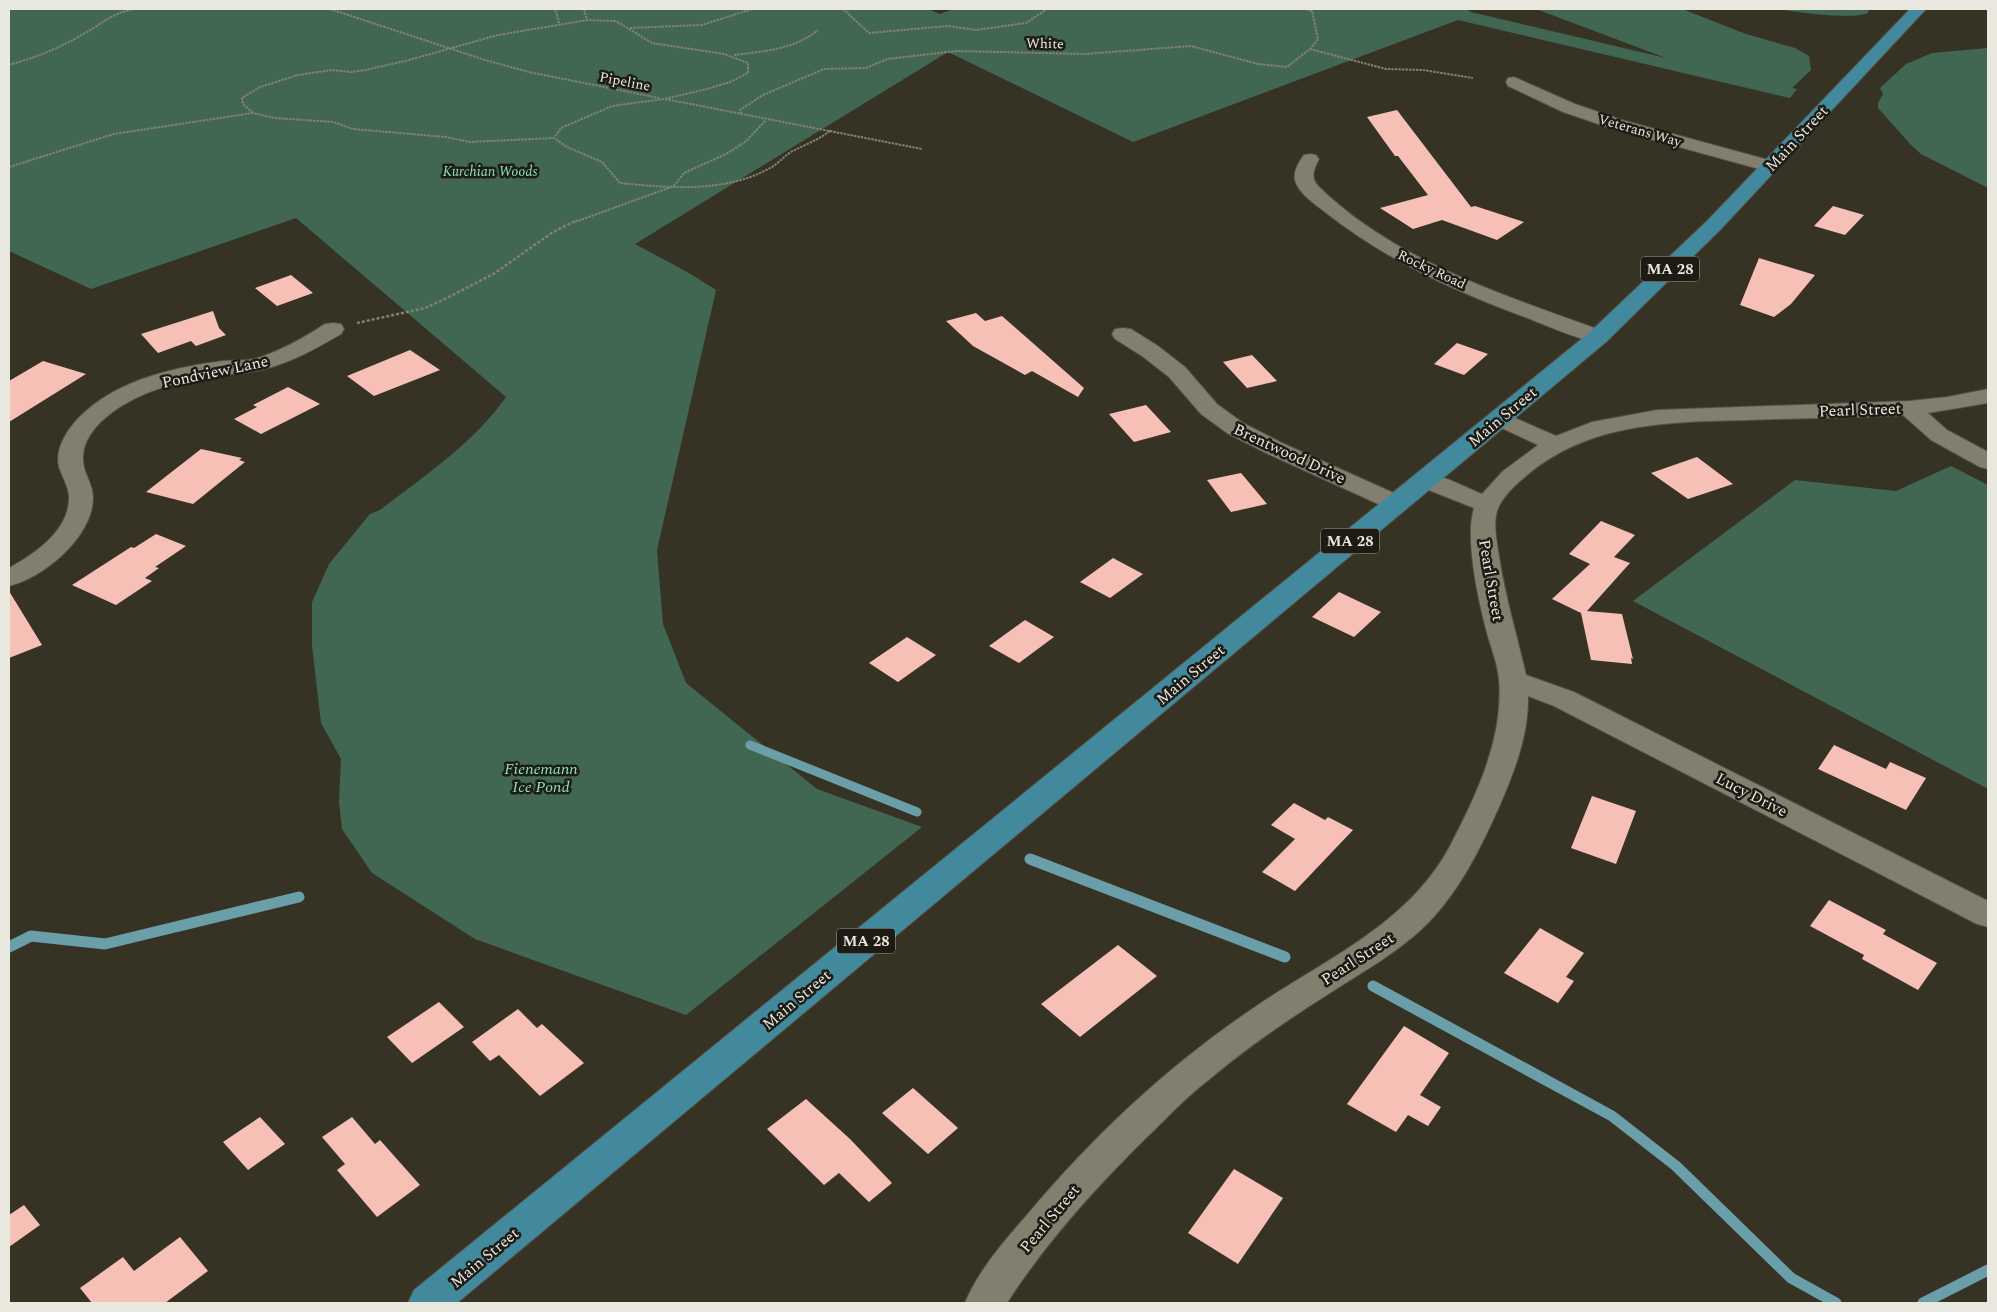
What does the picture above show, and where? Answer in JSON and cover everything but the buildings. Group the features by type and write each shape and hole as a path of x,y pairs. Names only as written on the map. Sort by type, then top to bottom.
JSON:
{"main road":[{"name":"Main Street","path":"428,1303 1598,336 1702,238 1918,9"}],"street":[{"name":"Veterans Way","path":"1514,82 1569,108 1616,124 1770,166"},
{"name":"Rocky Road","path":"1310,159 1304,173 1307,186 1376,241 1456,282 1598,336"},
{"name":"Pondview Lane","path":"9,578 34,564 50,551 64,538 77,519 82,501 81,492 68,459 72,445 80,432 102,410 134,391 164,381 268,361 291,352 334,329"},
{"name":"Brentwood Drive","path":"1123,334 1150,351 1177,372 1209,409 1235,428 1274,448 1396,503"},
{"name":"Pearl Street","path":"985,1303 1018,1256 1055,1209 1088,1172 1161,1100 1193,1072 1265,1019 1394,934 1427,902 1455,863 1469,839 1490,790 1506,749 1510,731 1513,680 1489,586 1483,525 1487,505 1517,472 1555,444 1599,427 1644,418 1682,415 1909,408 1947,404 1988,396"},
{"path":"1909,408 1939,435 1988,462"},
{"path":"1499,418 1555,444"},
{"path":"1425,480 1487,505"},
{"name":"Lucy Drive","path":"1513,680 1564,699 1988,915"}],"path":[{"path":"9,65 44,56 86,33 116,13 134,9"},
{"name":"Pipeline","path":"330,9 445,48 529,72 766,120 831,130 922,149"},
{"path":"553,9 556,11 559,23"},
{"path":"584,9 587,20"},
{"path":"629,28 702,24 752,9"},
{"name":"White","path":"843,9 869,33 948,26 976,30 1026,23 1047,9"},
{"path":"1305,9 1312,12 1318,39 1310,49 1386,69 1423,70 1473,78"},
{"path":"253,113 243,104 242,98 252,90 277,81 331,70 352,72 379,67 426,56 445,48 496,35 522,32 559,23 587,20 612,20 629,28 636,36 650,43 672,48 716,51 733,55 748,62 748,73 730,82 664,99 612,106 561,128 554,138"},
{"path":"733,55 780,49 800,44 818,30"},
{"name":"White","path":"742,114 740,110 763,95 824,69 866,68 887,59 948,52 1085,54 1191,46 1258,64 1287,67 1310,49"},
{"path":"9,167 114,134 253,113 276,118 334,122 353,129 446,137 470,142 554,138 567,147 602,162 620,182 674,186 703,185 740,179 770,168 785,155 823,137 831,130"},
{"path":"334,329 433,304 495,273 554,232 578,220 674,186 684,173 728,153 745,142 766,120"}],"green space":[{"name":"Kurchian Woods","path":"9,9 928,9 940,14 954,9 1466,9 1471,12 1666,58 1536,9 1682,9 1746,34 1795,48 1809,56 1811,70 1792,88 1797,89 1790,98 1458,20 1133,142 948,52 635,244 716,290 657,550 663,624 686,683 817,789 922,827 686,1015 475,939 372,873 342,829 339,802 341,759 321,723 312,646 312,602 329,564 370,514 380,510 448,458 479,429 506,397 296,218 91,289 9,251"},
{"path":"1779,9 1867,9 1869,12 1863,15 1840,16"},
{"path":"1988,48 1988,188 1921,154 1878,108 1878,103 1883,94 1880,88 1906,64 1932,53"},
{"path":"1951,466 1988,485 1988,789 1633,601 1795,480 1896,491"}],"waterway":[{"path":"750,745 917,812"},
{"path":"1030,859 1285,957"},
{"path":"9,947 31,936 105,944 299,897"},
{"path":"1373,986 1612,1116 1676,1166 1791,1278 1836,1303"},
{"path":"1923,1303 1988,1270"}],"park label":[{"name":"Fienemann Ice Pond","path":"541,777"}]}
